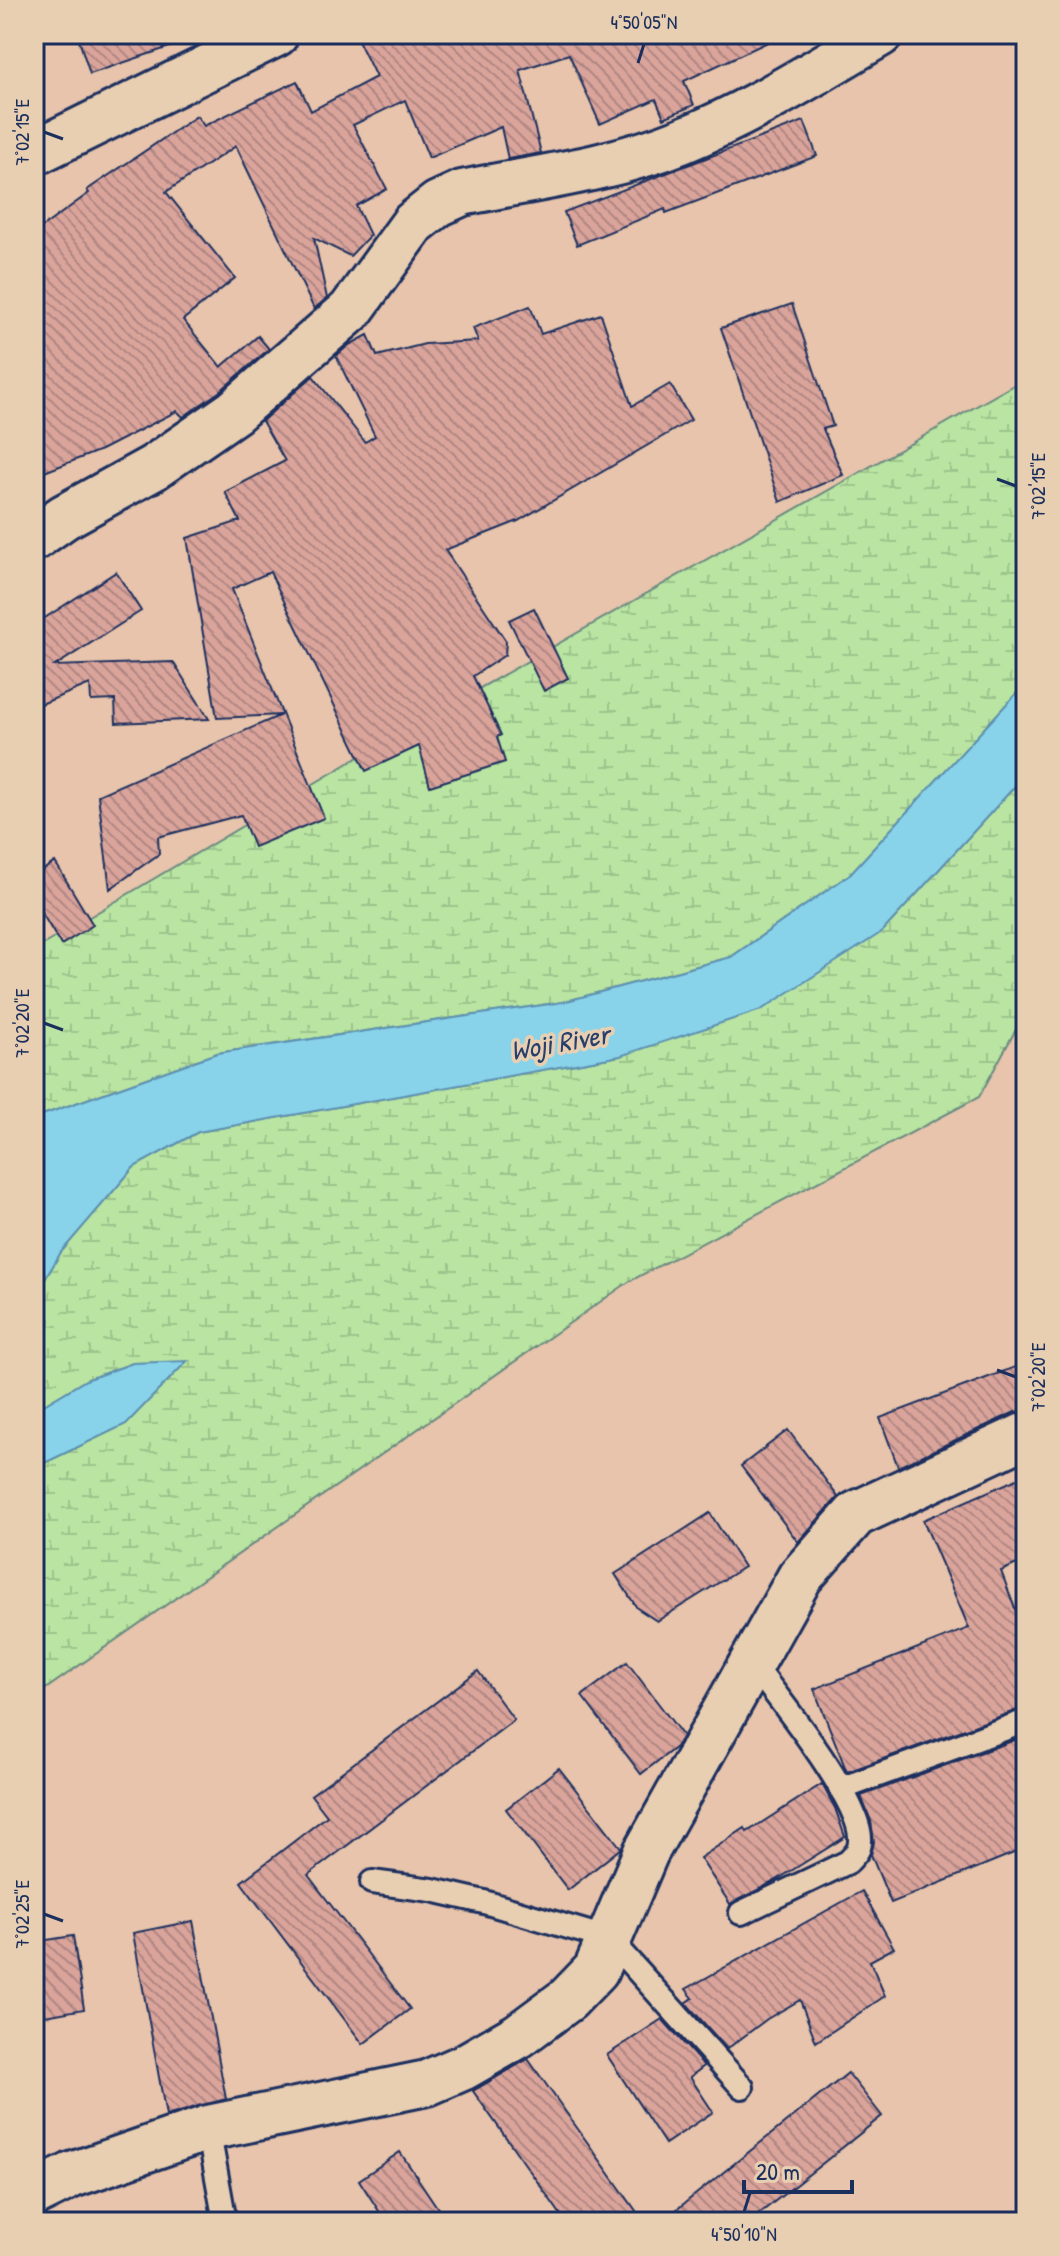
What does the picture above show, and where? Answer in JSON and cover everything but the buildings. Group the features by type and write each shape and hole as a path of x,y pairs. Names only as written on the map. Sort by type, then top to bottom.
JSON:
{"street":[{"path":"34,153 276,34"},
{"path":"34,538 64,517 153,468 234,412 351,310 414,223 438,204 462,193 619,162 682,141 774,95 880,34"},
{"path":"34,2194 72,2175 208,2128 427,2083 464,2067 518,2036 568,1999 596,1970 646,1852 800,1577 856,1514 1026,1435"}],"lane":[{"path":"741,1913 848,1862 858,1851 861,1838 843,1788 752,1663"},
{"path":"843,1788 1026,1721"},
{"path":"372,1882 432,1890 484,1902 609,1939 742,2087"},
{"path":"208,2128 225,2222"}],"green space":[{"path":"1026,378 1026,683 849,875 731,957 563,1002 217,1053 34,1118 34,950 357,758"},
{"path":"1026,774 1026,1011 979,1097 630,1281 34,1697 34,1468 126,1424 186,1362 133,1363 86,1380 34,1411 34,1298 61,1252 134,1167 198,1132 620,1056 882,932"}],"water":[{"name":"Woji River","path":"1026,683 1026,774 882,932 761,1010 620,1056 198,1132 134,1167 61,1252 34,1298 34,1118 217,1053 563,1002 731,957 849,875"},
{"path":"187,1361 126,1424 34,1468 34,1411 86,1380 133,1363"}]}
